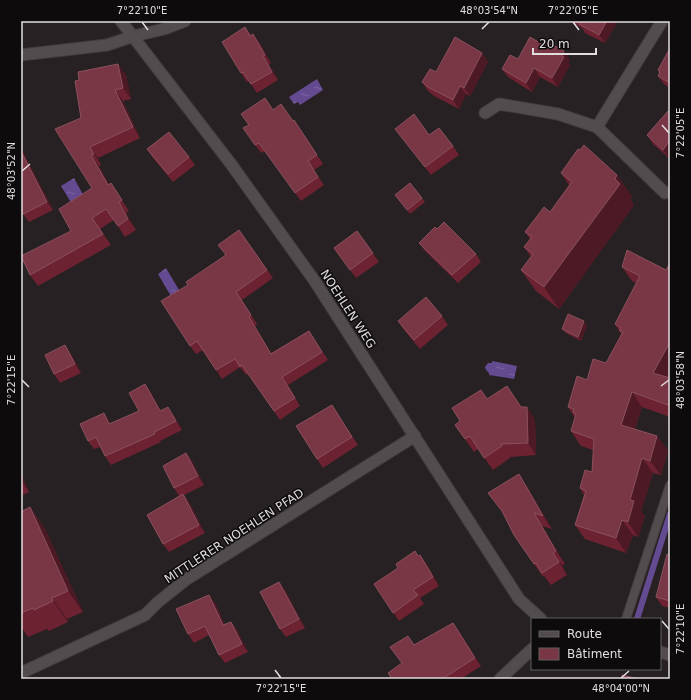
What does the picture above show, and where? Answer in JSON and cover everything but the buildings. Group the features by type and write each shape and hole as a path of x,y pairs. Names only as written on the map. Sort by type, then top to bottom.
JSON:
{"street":[{"name":"NOEHLEN WEG","path":"121,21 231,164 314,280 519,599 540,618"},
{"path":"21,55 107,45 134,36 164,29 185,21"},
{"path":"597,128 662,21"},
{"path":"485,113 499,104 558,114 597,128 665,193"},
{"name":"MITTLERER NOEHLEN PFAD","path":"21,673 145,615 158,602 187,579 415,436"},
{"path":"500,679 531,650"}],"lane":[{"path":"626,618 670,484"}],"water":[{"path":"317,79 323,90 300,105 298,102 294,104 289,97"},
{"path":"74,178 87,202 75,209 61,186"},
{"path":"166,268 185,300 176,305 158,274"},
{"path":"492,361 517,366 514,379 489,375 485,367 488,363 492,363"}],"waterway":[{"path":"637,618 670,514"}]}
